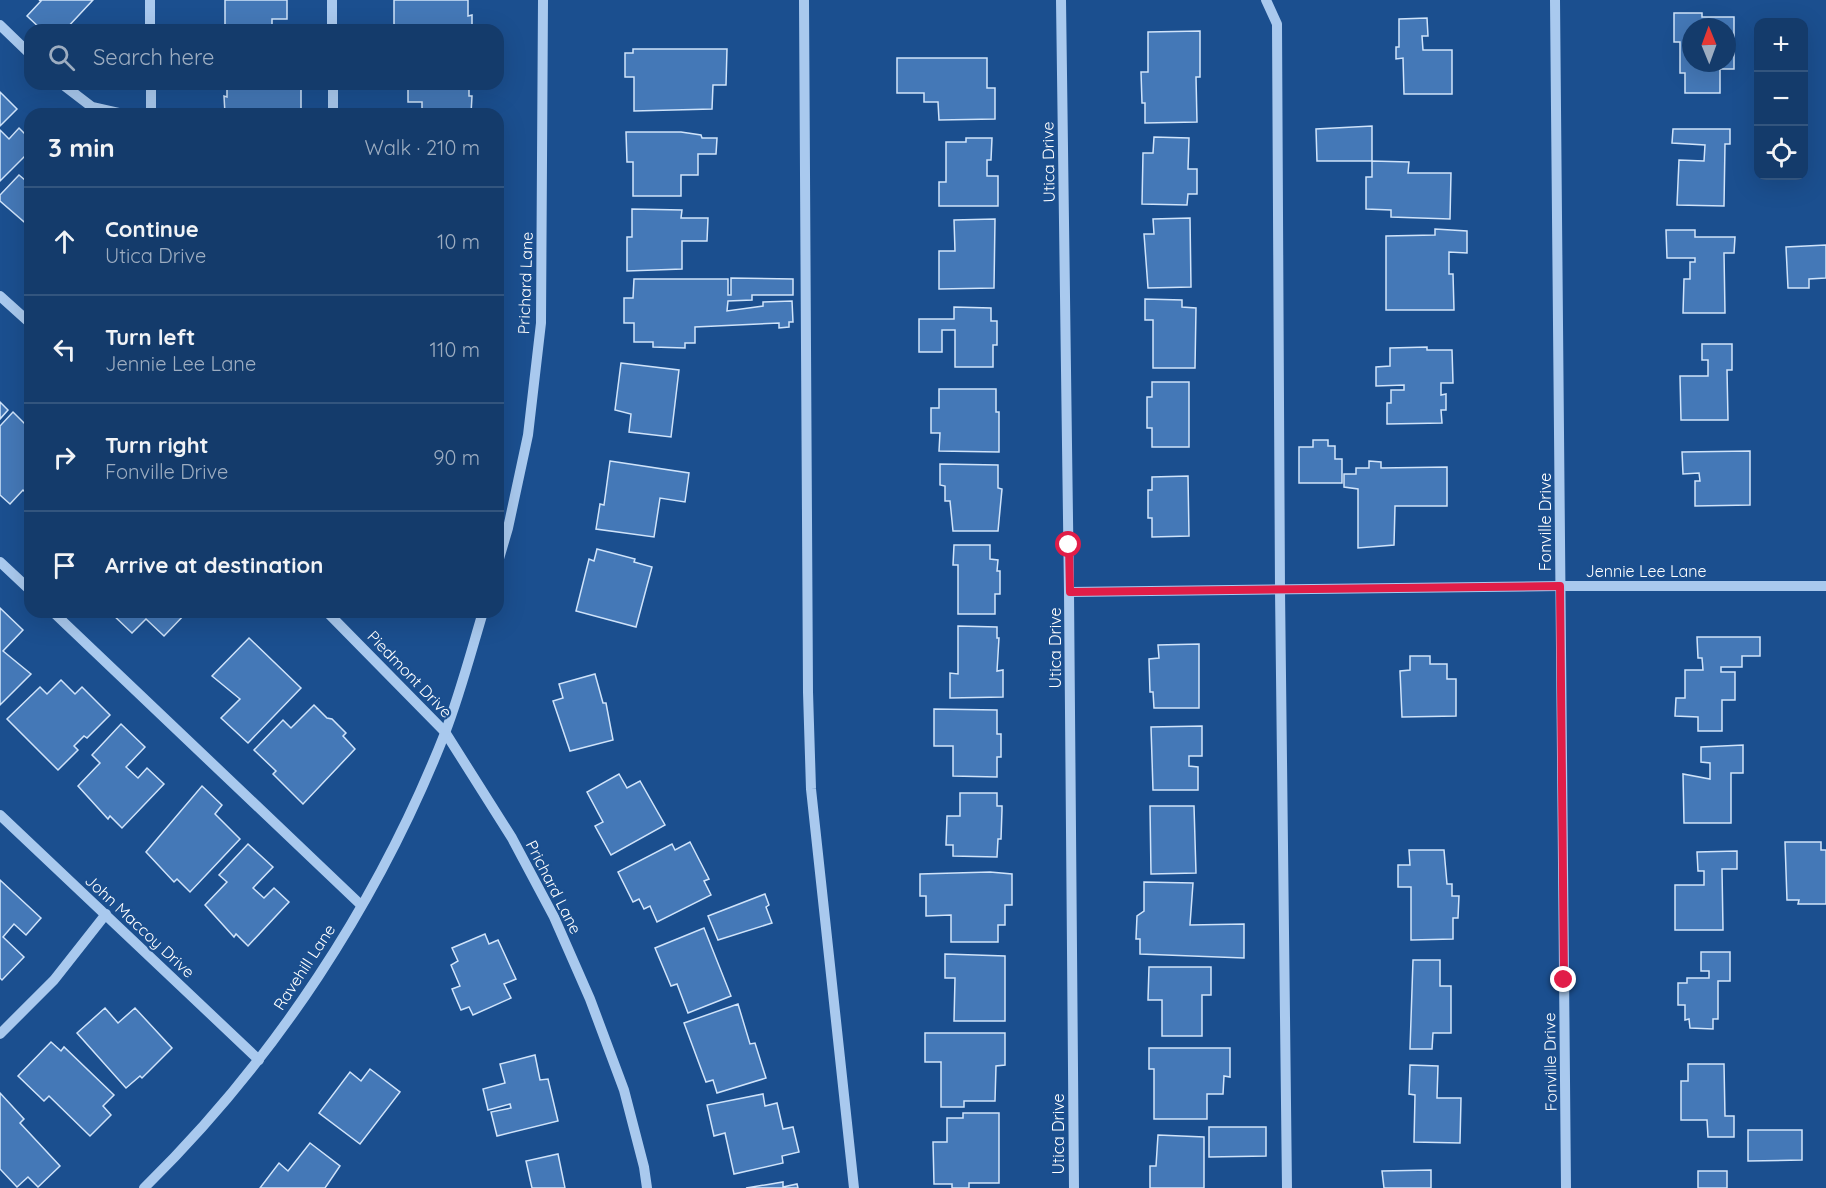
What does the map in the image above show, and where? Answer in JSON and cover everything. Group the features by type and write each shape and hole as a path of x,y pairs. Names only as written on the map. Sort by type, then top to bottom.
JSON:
{"street":[{"path":"150,0 150,24"},
{"path":"332,0 332,24"},
{"name":"Prichard Lane","path":"504,542 528,435 541,323 543,0"},
{"path":"804,0 808,668 811,789 854,1188"},
{"name":"Utica Drive","path":"1061,0 1070,592 1074,1188"},
{"path":"1266,0 1277,24 1280,590 1287,1188"},
{"name":"Fonville Drive","path":"1555,0 1566,1188"},
{"path":"0,25 24,48"},
{"path":"70,90 96,108"},
{"path":"151,90 151,108"},
{"path":"333,90 333,108"},
{"path":"0,296 24,318"},
{"path":"0,562 24,584"},
{"name":"Jennie Lee Lane","path":"1070,592 1560,586 1826,586"},
{"path":"59,618 361,905"},
{"name":"Piedmont Drive","path":"333,618 445,732"},
{"path":"445,732 481,618"},
{"name":"Prichard Lane","path":"445,732 512,838 554,917 590,999 624,1090 644,1167 647,1188"},
{"name":"Ravehill Lane","path":"144,1188 204,1127 259,1060 295,1010 361,905 403,828 445,732"},
{"name":"John Maccoy Drive","path":"0,815 259,1060"},
{"path":"0,1034 54,980 106,914"}],"building":[{"path":"39,0 93,0 71,24 36,24 27,16 41,1"},
{"path":"225,0 287,0 287,19 272,19 272,24 225,24"},
{"path":"394,0 468,0 468,16 472,15 472,24 394,24"},
{"path":"1674,13 1702,13 1702,17 1734,17 1682,18 1682,72 1720,72 1720,93 1685,93 1685,73 1680,73 1680,42 1674,42"},
{"path":"1427,18 1428,36 1422,36 1423,50 1452,50 1452,94 1404,94 1403,58 1396,59 1396,47 1399,47 1399,19"},
{"path":"1200,31 1200,77 1196,77 1197,122 1145,123 1141,72 1148,72 1148,32"},
{"path":"633,49 727,49 726,85 713,85 712,109 634,111 634,77 625,77 625,53 633,53"},
{"path":"897,58 987,58 987,88 995,88 995,119 939,120 938,102 924,102 924,93 897,93"},
{"path":"227,90 301,90 301,108 225,108 224,96 227,97"},
{"path":"408,90 469,90 469,96 472,96 471,108 422,108 422,102 408,102"},
{"path":"0,92 17,109 0,126"},
{"path":"1372,126 1372,161 1317,161 1316,129"},
{"path":"19,128 24,133 24,157 0,181 0,130 9,139"},
{"path":"1673,129 1730,129 1730,144 1725,144 1724,206 1677,205 1679,160 1704,161 1705,145 1672,143"},
{"path":"626,132 681,132 701,135 702,138 717,138 716,154 698,154 698,175 681,175 681,196 633,196 633,162 627,162"},
{"path":"1154,137 1189,138 1188,169 1197,169 1197,194 1188,194 1187,205 1142,204 1143,153 1153,153"},
{"path":"966,138 992,138 991,160 987,160 987,176 998,176 998,206 939,206 939,182 946,182 946,142 966,142"},
{"path":"1372,161 1409,162 1408,173 1451,173 1450,219 1391,217 1391,210 1366,209 1366,177 1372,177"},
{"path":"19,175 24,179 24,222 0,201 0,195"},
{"path":"632,209 682,210 681,218 708,218 707,241 682,241 682,269 627,271 627,237 632,237"},
{"path":"1190,218 1191,287 1148,288 1144,234 1154,234 1153,219"},
{"path":"995,219 994,288 939,289 939,251 955,251 954,220"},
{"path":"1435,229 1467,231 1467,253 1449,252 1449,274 1453,274 1454,310 1386,310 1386,236 1435,235"},
{"path":"1666,230 1695,230 1695,237 1735,237 1734,253 1724,253 1725,313 1683,313 1684,279 1690,279 1690,262 1695,262 1695,258 1667,258"},
{"path":"1826,245 1826,278 1809,279 1809,288 1788,288 1786,247"},
{"path":"731,278 793,279 793,295 752,295 752,300 728,301 727,311 763,306 763,302 792,301 793,322 789,322 789,327 779,328 779,323 695,327 695,343 685,343 685,348 653,347 653,342 634,342 634,323 624,323 624,298 633,298 634,279 728,279 728,295 731,295"},
{"path":"1145,299 1182,300 1182,307 1196,308 1195,368 1153,368 1153,320 1145,320"},
{"path":"954,307 991,308 991,321 997,321 997,345 993,345 993,367 955,367 955,330 942,330 942,352 919,352 919,319 954,319"},
{"path":"1702,344 1732,344 1732,370 1727,370 1728,420 1681,420 1680,376 1708,376 1708,360 1702,360"},
{"path":"1427,347 1427,350 1452,350 1453,383 1441,383 1441,395 1446,394 1446,410 1441,410 1442,423 1387,424 1387,403 1391,403 1391,390 1404,390 1404,385 1376,386 1376,367 1390,366 1390,348"},
{"path":"621,363 679,370 671,437 629,432 631,414 615,410"},
{"path":"1152,382 1189,382 1189,447 1152,447 1152,428 1147,428 1147,397 1152,397"},
{"path":"939,389 996,389 996,412 999,412 999,452 939,451 940,433 931,433 931,408 939,408"},
{"path":"0,402 8,410 0,419"},
{"path":"13,412 24,423 24,491 10,504 0,495 0,426"},
{"path":"1313,440 1328,440 1328,446 1335,446 1335,459 1342,459 1342,483 1299,483 1299,447 1313,447"},
{"path":"1750,451 1750,505 1695,506 1695,481 1700,481 1699,473 1683,474 1682,452"},
{"path":"610,461 689,473 685,502 660,498 654,537 596,529 600,504 604,505"},
{"path":"1369,461 1381,462 1381,468 1447,467 1447,506 1395,506 1394,545 1358,548 1358,489 1344,487 1344,474 1356,474 1356,468 1369,468"},
{"path":"940,464 998,465 998,488 1002,489 998,531 953,531 950,501 945,501 945,486 940,485"},
{"path":"1188,476 1189,536 1152,537 1152,518 1148,518 1148,490 1152,490 1152,477"},
{"path":"954,545 990,545 990,559 998,560 997,571 1000,571 1000,594 995,594 995,614 958,614 958,565 953,565"},
{"path":"597,549 635,559 634,562 652,567 636,627 576,611 589,559 594,561"},
{"path":"0,608 23,630 3,651 31,674 0,705"},
{"path":"116,618 181,618 164,636 146,619 132,633"},
{"path":"958,626 997,627 997,638 999,638 997,671 1003,670 1003,697 950,698 950,673 958,674"},
{"path":"1697,637 1760,637 1760,656 1742,656 1742,667 1721,667 1721,672 1735,672 1735,700 1722,700 1722,731 1698,731 1698,717 1675,716 1676,698 1685,698 1685,670 1703,670 1702,658 1698,658"},
{"path":"249,638 301,688 248,743 221,718 240,699 212,676"},
{"path":"1199,644 1199,708 1154,708 1153,692 1150,692 1149,659 1159,658 1158,645"},
{"path":"1410,656 1430,656 1430,664 1447,664 1447,679 1456,679 1456,716 1402,717 1400,671 1410,670"},
{"path":"595,674 603,703 606,703 613,740 570,751 553,701 563,698 559,684"},
{"path":"61,680 75,694 82,687 110,715 87,738 84,736 74,746 78,750 58,770 7,719 40,687 47,694"},
{"path":"314,705 346,733 343,736 355,749 303,804 273,774 276,771 254,750 283,720 291,728"},
{"path":"934,709 997,710 997,734 1001,734 1001,757 997,757 997,777 953,776 953,746 934,746"},
{"path":"121,724 145,747 126,767 138,778 147,768 164,784 122,828 110,816 108,819 78,786 100,763 92,755"},
{"path":"1202,726 1202,756 1189,756 1189,766 1198,767 1198,790 1153,790 1151,727"},
{"path":"1743,745 1743,773 1731,773 1731,823 1684,823 1683,774 1710,779 1710,763 1701,762 1701,747"},
{"path":"619,774 627,788 640,781 665,825 611,855 595,826 603,822 587,792"},
{"path":"202,786 222,805 215,814 240,839 190,892 177,879 174,882 146,852"},
{"path":"960,793 997,793 997,806 1002,806 1002,810 1001,839 998,839 997,857 953,856 953,845 946,845 947,816 960,816"},
{"path":"1150,806 1194,806 1196,873 1151,874"},
{"path":"690,842 709,879 704,881 711,895 657,922 650,906 644,909 639,899 633,902 618,872 672,844 675,850"},
{"path":"1785,842 1821,842 1821,850 1826,850 1826,904 1798,904 1799,900 1787,900"},
{"path":"248,844 273,867 253,888 264,898 274,888 289,902 248,946 236,934 234,937 205,905 227,882 219,875"},
{"path":"1409,850 1444,850 1447,884 1452,884 1452,896 1459,896 1458,918 1453,918 1453,939 1411,940 1411,887 1398,887 1398,865 1410,865"},
{"path":"1737,851 1737,869 1722,869 1723,930 1675,930 1675,885 1704,885 1704,871 1698,871 1697,852"},
{"path":"990,872 1012,874 1012,905 1005,905 1005,925 998,925 998,942 951,942 951,915 926,916 926,896 920,896 920,874"},
{"path":"0,880 41,918 26,935 14,924 3,937 24,957 2,980 0,978"},
{"path":"1144,882 1193,883 1190,925 1244,924 1244,958 1140,954 1140,939 1136,939 1137,916 1144,911"},
{"path":"765,894 769,905 766,907 772,923 718,940 708,916"},
{"path":"704,928 731,996 688,1013 677,984 671,986 655,948"},
{"path":"485,934 489,944 498,940 516,979 504,984 511,998 473,1015 469,1007 461,1010 452,989 460,986 451,965 458,961 452,948"},
{"path":"1701,952 1730,952 1730,981 1718,981 1718,1019 1713,1019 1713,1029 1690,1028 1689,1019 1685,1020 1685,1005 1678,1005 1678,983 1687,983 1687,978 1709,978 1709,971 1701,971"},
{"path":"945,954 1005,956 1005,1021 954,1021 955,978 945,978"},
{"path":"1413,960 1440,960 1440,986 1451,986 1451,1033 1433,1033 1432,1049 1410,1049"},
{"path":"1149,967 1211,967 1211,995 1202,995 1202,1036 1162,1036 1162,1000 1148,1000"},
{"path":"738,1004 750,1044 755,1043 766,1078 717,1093 713,1080 706,1082 684,1023"},
{"path":"105,1008 118,1023 135,1008 172,1048 142,1078 140,1076 126,1088 77,1033"},
{"path":"925,1033 1005,1033 1005,1065 996,1066 995,1101 964,1101 964,1107 941,1107 941,1062 925,1062"},
{"path":"51,1042 61,1051 64,1047 114,1095 103,1106 111,1115 90,1136 49,1096 44,1101 18,1076"},
{"path":"1149,1048 1230,1048 1230,1077 1224,1076 1223,1094 1207,1094 1207,1119 1154,1119 1154,1069 1149,1069"},
{"path":"535,1055 540,1080 548,1079 558,1121 497,1136 491,1112 511,1108 510,1104 488,1110 483,1089 505,1083 500,1064"},
{"path":"1688,1064 1724,1064 1725,1116 1734,1116 1734,1137 1708,1137 1707,1120 1681,1120 1681,1081 1688,1081"},
{"path":"1410,1065 1438,1066 1437,1098 1461,1098 1460,1143 1414,1142 1415,1095 1409,1094"},
{"path":"370,1069 400,1092 360,1144 319,1113 350,1072 361,1081"},
{"path":"0,1093 24,1119 20,1123 60,1166 38,1187 28,1177 17,1187 0,1169"},
{"path":"763,1094 765,1106 777,1103 783,1129 793,1127 799,1152 782,1156 783,1163 734,1174 725,1133 714,1136 707,1105"},
{"path":"963,1113 999,1113 999,1183 969,1183 969,1188 952,1188 952,1184 934,1184 933,1142 947,1142 947,1118 963,1118"},
{"path":"1209,1127 1266,1127 1266,1156 1209,1157"},
{"path":"1748,1130 1802,1130 1802,1160 1748,1161"},
{"path":"1158,1135 1204,1137 1204,1188 1150,1188 1150,1166 1156,1166"},
{"path":"310,1143 340,1166 325,1188 260,1188 279,1163 288,1171"},
{"path":"558,1154 565,1188 532,1188 526,1161"},
{"path":"1431,1170 1431,1188 1384,1188 1382,1171"},
{"path":"1698,1171 1727,1171 1727,1188 1698,1188"},
{"path":"783,1182 783,1187 797,1184 798,1188 746,1188"}],"route":[{"path":"1069,545 1070,592 1560,586 1564,980"}]}
